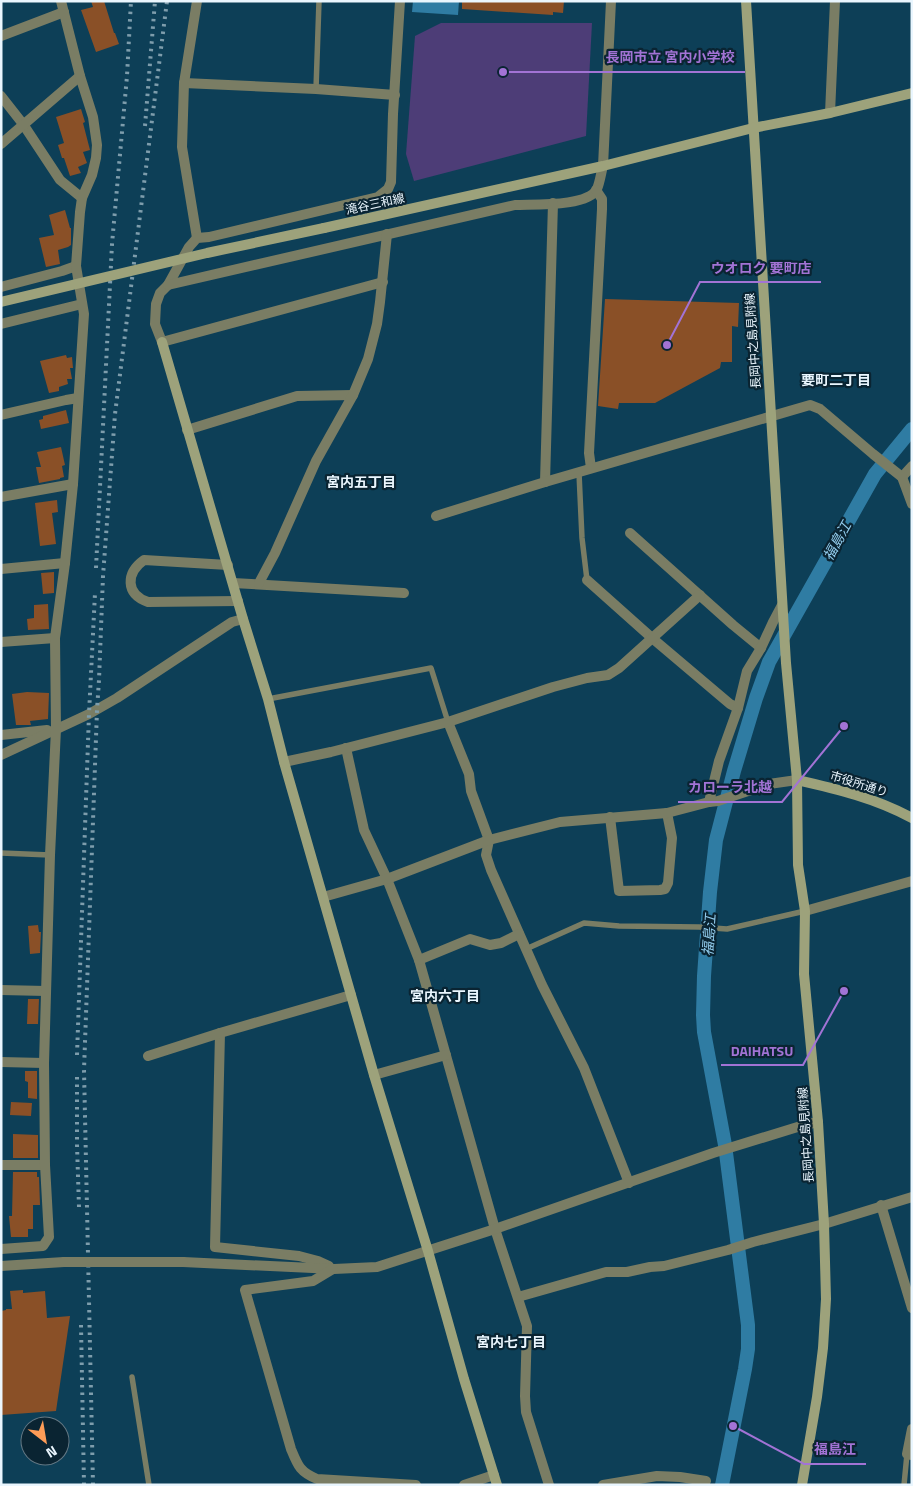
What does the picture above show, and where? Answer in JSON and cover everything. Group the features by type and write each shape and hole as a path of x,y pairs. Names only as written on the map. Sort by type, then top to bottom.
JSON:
{"main road":[{"name":"長岡中之島見附線","path":"746,1 783,620 797,780 798,865 806,911 804,974 818,1122 824,1224 826,1299 823,1348 802,1485"},
{"name":"滝谷三和線","path":"1,302 206,253 602,166 753,128 912,93"},
{"path":"162,342 268,699 284,762 374,1075 495,1480"},
{"name":"市役所通り","path":"797,780 871,800 892,807 912,818"}],"street":[{"path":"1,1249 44,1246 49,1237 45,1165 44,1063 56,729 55,638 73,484 84,314 76,266 82,198 92,174 97,145 93,117 80,76 61,1"},
{"path":"197,1 184,83 182,147 197,238"},
{"path":"383,282 162,342 155,324 156,304 160,293 168,285 189,247 197,238 378,197 388,189 392,182 400,1"},
{"path":"168,285 515,206 578,201 587,198 596,190 602,166 611,1"},
{"path":"830,112 835,1"},
{"path":"1,36 64,12"},
{"path":"1,144 80,76"},
{"path":"184,83 316,89 395,95"},
{"path":"1,96 23,124 60,180 82,198"},
{"path":"591,468 589,453 602,210 602,199 596,190"},
{"path":"545,482 554,203"},
{"path":"259,584 316,461 353,395 368,359 377,324 387,234"},
{"path":"1,287 76,266"},
{"path":"1,324 82,304"},
{"path":"187,430 297,396 353,395"},
{"path":"1,415 78,398"},
{"path":"436,516 580,473 591,468 810,405 820,409 898,474 912,504"},
{"path":"898,474 912,466"},
{"path":"1,497 73,484"},
{"path":"630,533 761,648"},
{"path":"228,565 144,560 130,578 136,595 148,602 238,601"},
{"path":"1,569 65,563"},
{"path":"587,580 652,638 730,704 738,708"},
{"path":"233,583 404,593"},
{"path":"284,762 448,722 553,687 608,674 619,668 700,596"},
{"path":"714,801 719,761 738,708 747,671 761,648 782,604"},
{"path":"1,755 89,714 117,698 232,622 243,619"},
{"path":"1,642 55,638"},
{"path":"448,722 469,774 471,791 489,840 486,855 542,985 584,1068 629,1183"},
{"path":"1,735 56,729"},
{"path":"346,748 364,830 387,878 419,960 496,1229 527,1326 526,1412 549,1485"},
{"path":"323,897 387,878 489,840 560,822 667,813 747,792 769,784 797,780"},
{"path":"610,817 619,891 660,890 666,889 668,883 672,838 667,813"},
{"path":"806,911 912,881"},
{"path":"419,960 470,939 490,945 501,943 519,934"},
{"path":"1,990 46,991"},
{"path":"148,1056 220,1032 351,995"},
{"path":"220,1032 214,1247 299,1256 318,1261 334,1269"},
{"path":"374,1075 446,1055"},
{"path":"1,1062 44,1063"},
{"path":"1,1266 64,1262 183,1262 334,1269 377,1267 496,1229 740,1144 818,1122"},
{"path":"1,1164 45,1165"},
{"path":"518,1297 606,1272 627,1272 664,1266 728,1250 824,1224 912,1197"},
{"path":"881,1205 912,1308"},
{"path":"334,1269 313,1281 246,1290 291,1449 299,1468 317,1479 416,1485"},
{"path":"910,1455 912,1429"},
{"path":"603,1485 657,1476 680,1476 706,1481"},
{"path":"464,1485 495,1480"}],"lane":[{"path":"316,89 319,1"},
{"path":"580,473 582,538 587,580"},
{"path":"268,699 431,668 448,722"},
{"path":"1,853 50,855"},
{"path":"526,949 584,924 727,929 806,911"},
{"path":"132,1377 149,1485"},
{"path":"904,1485 910,1455"}],"shaded area":[{"path":"441,23 592,23 586,136 414,181 406,154 415,36"}],"water":[{"path":"413,1 459,1 458,15 412,12"}],"building":[{"path":"91,1 104,1 119,44 96,52 81,10 93,7"},
{"path":"462,1 564,1 563,13 553,12 553,15 462,9"},
{"path":"81,109 90,150 83,152 87,163 78,167 81,173 70,176 58,145 64,143 56,117"},
{"path":"65,210 71,228 71,245 58,250 60,264 46,267 39,238 54,235 49,215"},
{"path":"605,299 739,303 738,327 732,326 732,362 721,362 720,368 655,403 619,403 618,409 598,406"},
{"path":"66,355 67,358 72,357 73,368 70,368 72,379 67,379 68,384 59,387 59,391 49,393 40,361"},
{"path":"66,410 69,423 41,429 39,420 43,419 43,416"},
{"path":"61,447 65,465 62,466 64,477 39,483 36,467 41,467 37,452"},
{"path":"57,500 58,512 52,513 56,544 40,546 35,503"},
{"path":"54,572 54,593 43,594 41,573"},
{"path":"48,604 49,629 28,630 27,619 34,618 34,605"},
{"path":"27,692 49,693 48,719 30,721 31,725 16,725 12,694"},
{"path":"38,925 39,932 41,932 40,953 30,954 28,926"},
{"path":"28,999 39,999 38,1024 27,1024"},
{"path":"25,1071 37,1071 37,1099 28,1098 28,1082 25,1081"},
{"path":"11,1102 32,1103 31,1116 10,1115"},
{"path":"13,1134 38,1135 38,1158 13,1158"},
{"path":"13,1172 37,1172 37,1177 39,1177 40,1205 33,1205 33,1229 28,1229 28,1237 11,1237 9,1216 12,1216"},
{"path":"23,1290 23,1293 45,1291 47,1318 70,1316 56,1411 1,1415 1,1311 12,1309 10,1291"}],"waterway":[{"name":"福島江","path":"722,1485 745,1369 748,1349 748,1325 725,1145 704,1032 704,976 716,840 734,771 769,662 875,474 912,429"}],"railway":[{"path":"96,568 112,244 127,76 131,1"},
{"path":"145,126 155,1"},
{"path":"93,1485 84,1070 103,576 115,414 167,1"},
{"path":"77,1055 95,593"},
{"path":"77,1077 79,1207"},
{"path":"81,1325 84,1485"}],"place":[{"name":"長岡市立 宮内小学校","path":"503,72"},
{"name":"ウオロク 要町店","path":"667,345"},
{"name":"カローラ北越","path":"844,726"},
{"name":"DAIHATSU","path":"844,991"},
{"name":"福島江","path":"733,1426"}],"district":[{"name":"要町二丁目","path":"836,380"},
{"name":"宮内五丁目","path":"361,482"},
{"name":"宮内六丁目","path":"445,996"},
{"name":"宮内七丁目","path":"511,1342"}]}
